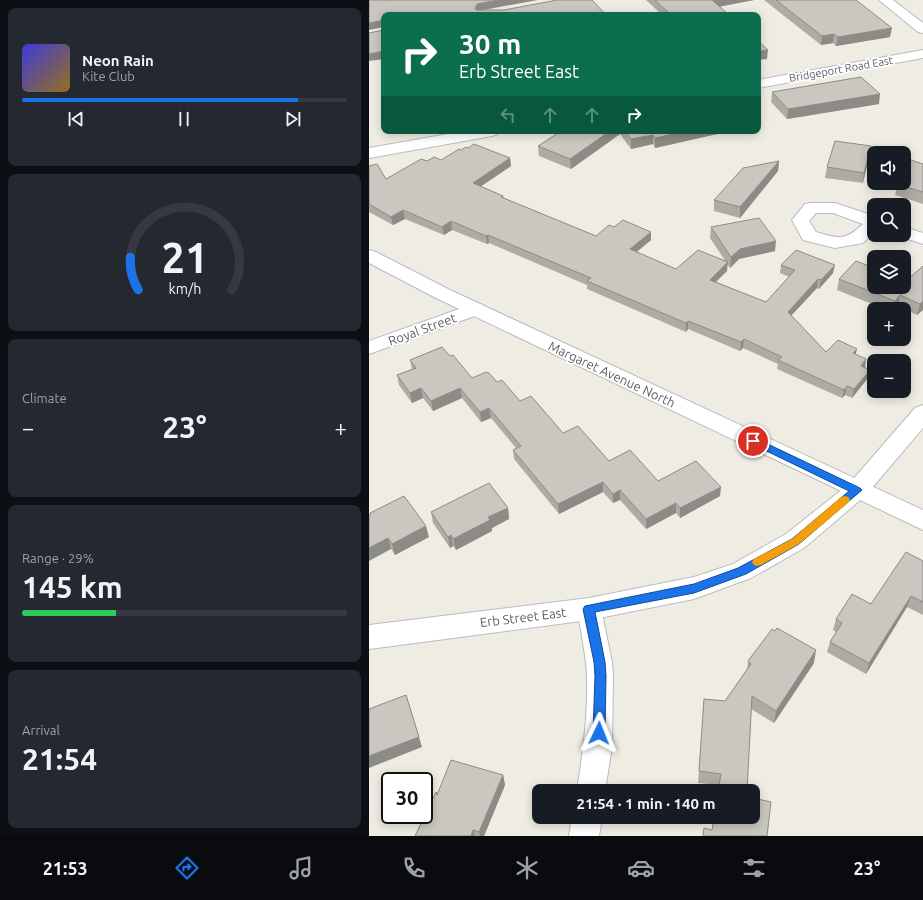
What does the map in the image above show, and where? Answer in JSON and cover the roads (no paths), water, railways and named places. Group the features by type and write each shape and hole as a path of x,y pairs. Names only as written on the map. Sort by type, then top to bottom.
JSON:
{"main road":[{"name":"Bridgeport Road East","path":"761,83 923,54"},
{"path":"369,153 475,134"},
{"name":"Margaret Avenue North","path":"369,256 443,294 923,520"},
{"name":"Erb Street East","path":"369,637 589,609 694,588 742,571 795,541 857,490 923,413"}],"street":[{"path":"885,0 923,29"},
{"path":"911,235 923,239"},
{"name":"Royal Street","path":"369,348 476,309"},
{"path":"589,609 601,676 598,747 592,784"},
{"path":"584,836 586,824"}]}
